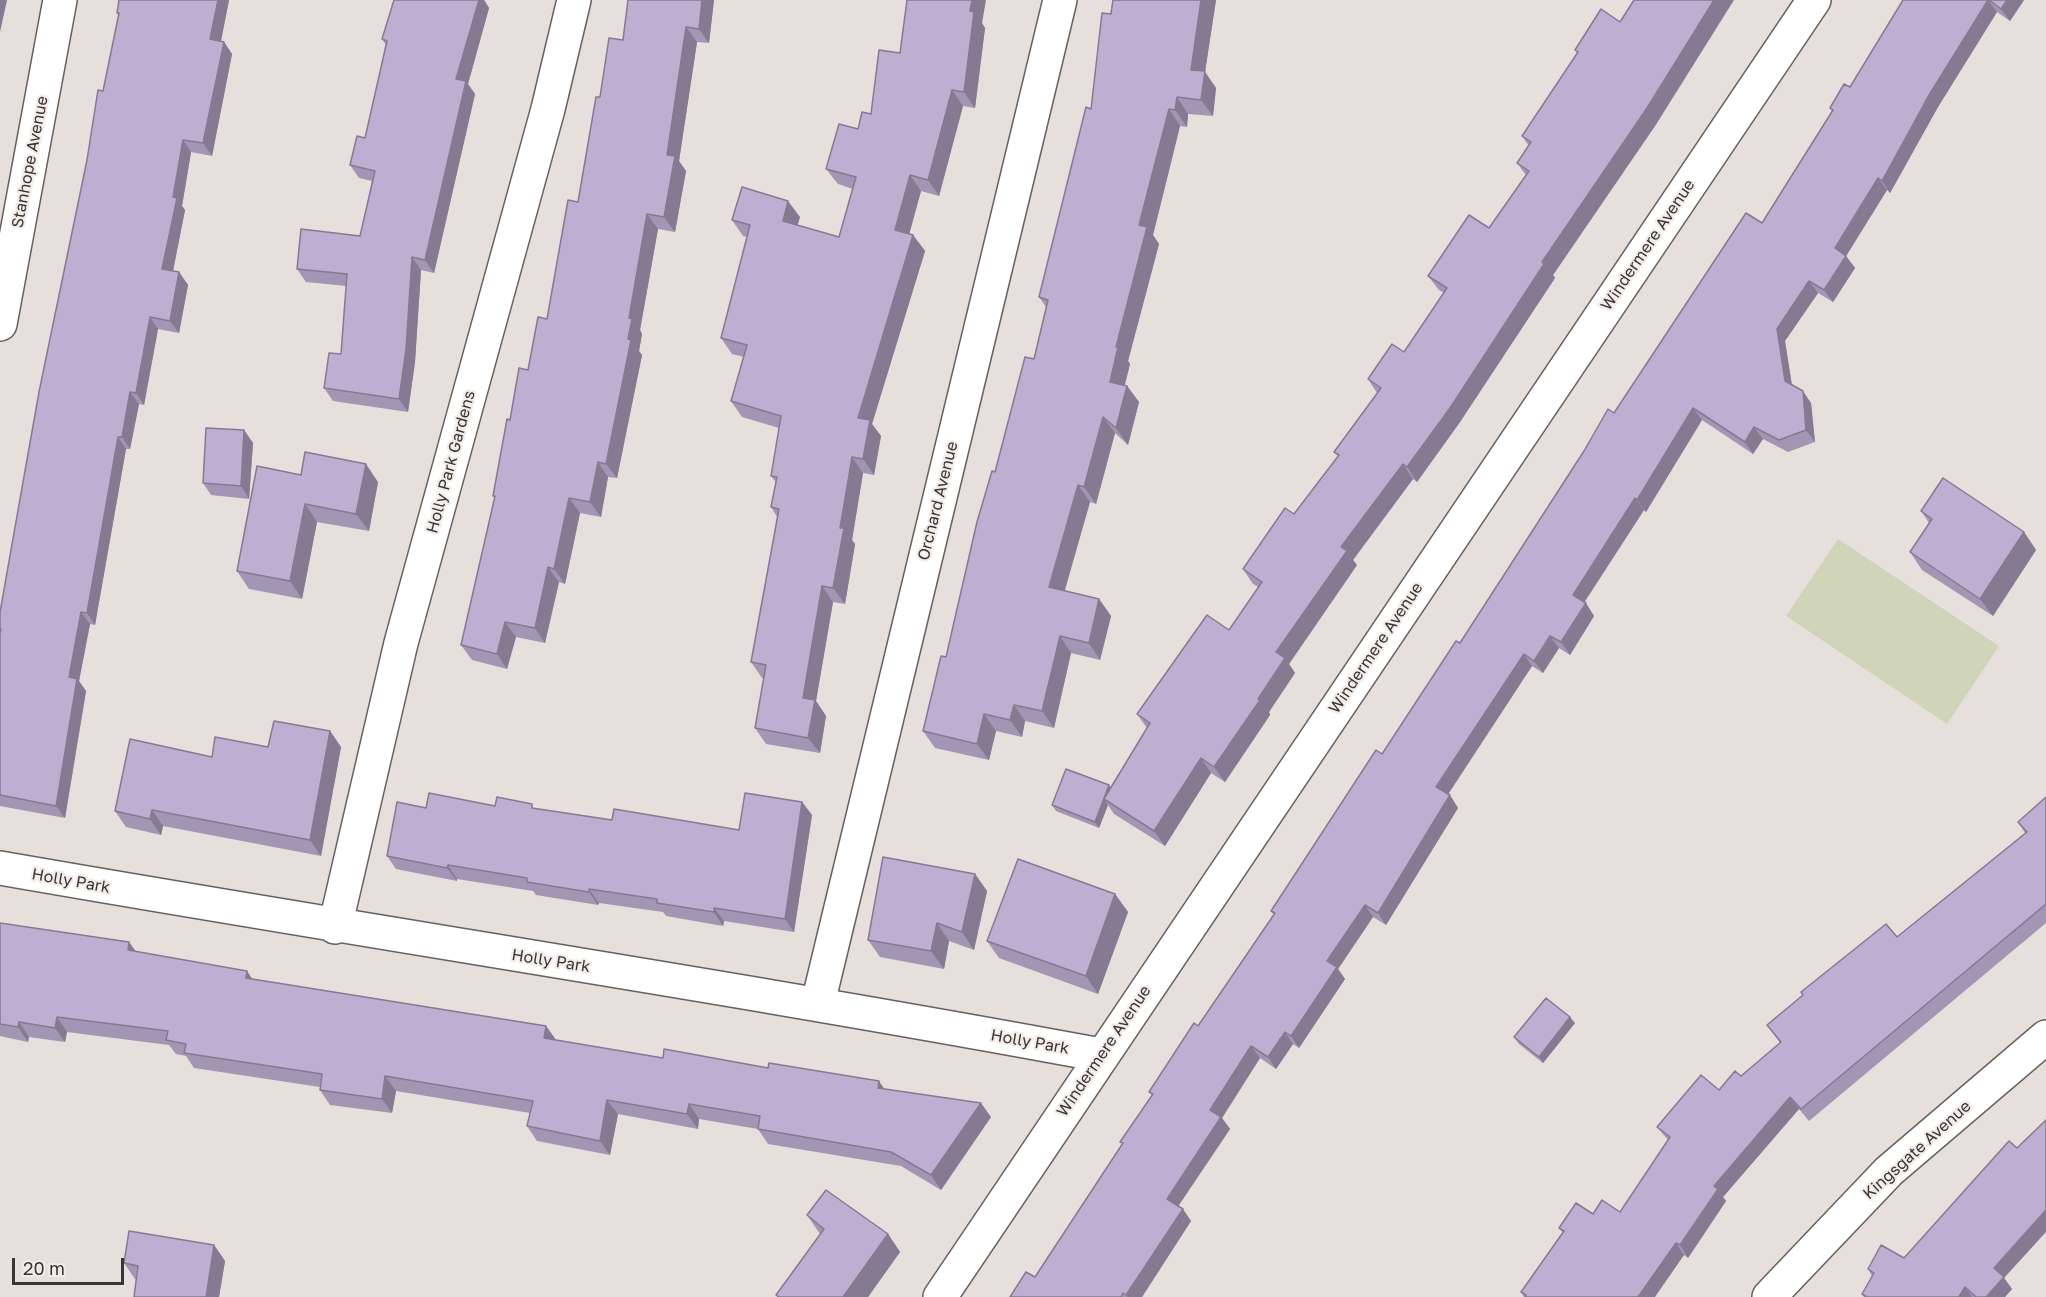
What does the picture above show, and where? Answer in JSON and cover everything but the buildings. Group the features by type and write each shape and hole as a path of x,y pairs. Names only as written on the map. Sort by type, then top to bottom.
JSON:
{"street":[{"name":"Stanhope Avenue","path":"0,324 60,0"},
{"name":"Holly Park Gardens","path":"335,927 401,643 548,109 574,0"},
{"name":"Orchard Avenue","path":"818,1003 1060,0"},
{"name":"Windermere Avenue","path":"940,1297 1814,0"},
{"name":"Holly Park","path":"0,868 335,927 818,1003 1101,1055"},
{"name":"Kingsgate Avenue","path":"1769,1297 1889,1171 2046,1036"}],"green space":[{"path":"1838,539 1999,646 1947,724 1786,616"}]}
